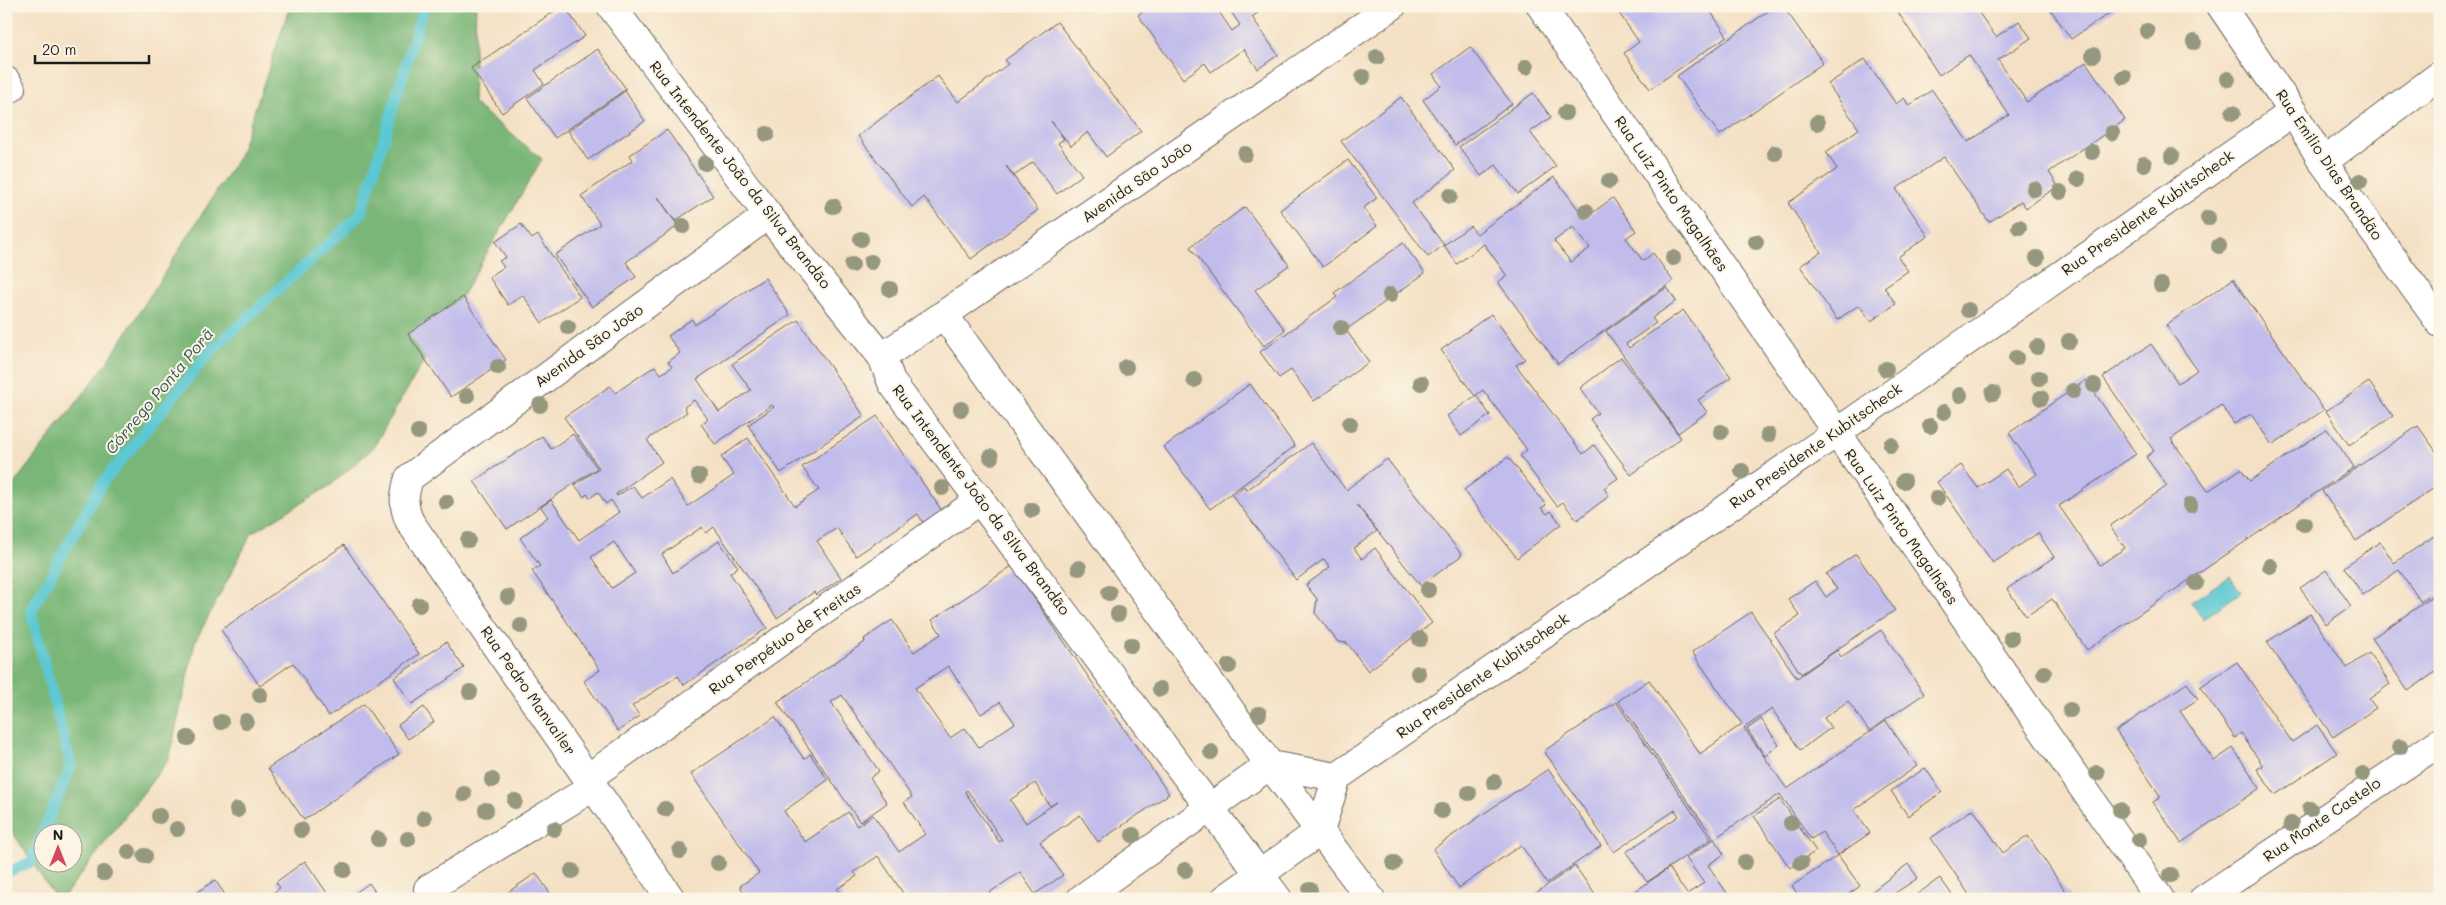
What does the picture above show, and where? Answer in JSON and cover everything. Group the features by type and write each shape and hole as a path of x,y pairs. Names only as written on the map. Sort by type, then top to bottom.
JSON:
{"street":[{"name":"Rua Intendente João da Silva Brandão","path":"611,6 768,215 882,357 892,383 981,499 1278,899"},
{"name":"Avenida São João","path":"882,357 1392,6"},
{"name":"Rua Luiz Pinto Magalhães","path":"1541,6 2160,899"},
{"name":"Rua Emilio Dias Brandão","path":"2220,6 2293,112 2323,162 2440,323"},
{"path":"2323,162 2440,75"},
{"name":"Rua Presidente Kubitscheck","path":"1337,777 1836,433 2293,112"},
{"name":"Avenida São João","path":"410,478 768,215"},
{"path":"944,315 1270,765 1371,899"},
{"name":"Rua Pedro Manvailer","path":"410,478 404,496 404,510 410,522 671,899"},
{"name":"Rua Perpétuo de Freitas","path":"428,889 590,782 981,499"},
{"name":"Rua Monte Castelo","path":"2204,899 2440,742"},
{"path":"1081,899 1270,765 1337,777 1320,831 1225,899"}],"green space":[{"path":"290,6 476,6 473,103 542,159 373,448 331,485 252,533 195,642 169,759 62,899 56,899 38,872 82,872 82,822 32,822 32,862 6,822 6,494 107,363 239,156"}],"water":[{"path":"2230,576 2241,592 2203,619 2191,602"}],"building":[{"path":"564,6 585,36 535,70 544,84 502,113 471,68"},
{"path":"1150,6 1215,6 1232,31 1240,25 1227,6 1268,6 1252,17 1278,55 1258,69 1244,49 1211,72 1205,63 1183,79 1138,15"},
{"path":"1614,6 1707,6 1727,36 1650,89 1624,53 1639,42"},
{"path":"1775,6 1783,6 1823,63 1720,135 1677,76"},
{"path":"1894,6 1974,6 1996,37 2019,21 2031,38 1998,60 2027,102 2086,62 2125,120 2049,172 2058,186 2026,208 2021,201 1989,222 1944,157 1896,189 1928,236 1898,257 1908,271 1884,287 1896,304 1871,321 1859,305 1837,320 1800,266 1821,252 1788,203 1837,169 1826,152 1859,129 1828,84 1865,59 1896,104 1904,98 1909,106 1932,90 1968,142 2009,115 1969,55 1939,75"},
{"path":"2048,6 2115,6 2117,8 2071,39"},
{"path":"1057,22 1141,131 1106,157 1088,132 1071,146 1051,121 1064,139 1058,143 1082,175 1057,194 1033,162 1014,176 1006,166 1038,210 971,259 924,197 912,207 858,136 938,76 958,102 1008,64 1005,60"},
{"path":"1470,47 1512,104 1455,145 1423,100 1441,86 1433,74"},
{"path":"598,49 626,89 555,138 527,98"},
{"path":"625,91 645,121 588,160 568,131"},
{"path":"1533,93 1551,117 1530,132 1556,166 1518,194 1496,165 1481,176 1459,147"},
{"path":"1401,97 1455,170 1412,203 1444,245 1428,257 1341,141"},
{"path":"667,130 713,196 675,221 658,197 678,226 626,262 636,277 592,307 555,255 600,224 581,196 633,160 630,155"},
{"path":"1348,160 1377,198 1363,208 1377,226 1323,267 1280,210"},
{"path":"1554,177 1585,218 1613,198 1636,231 1626,238 1643,261 1653,253 1673,281 1558,364 1498,282 1507,276 1484,244 1457,264 1444,245 1470,226 1477,234","holes":["1573,227 1590,248 1571,262 1554,241"]},
{"path":"1245,207 1289,265 1255,290 1285,330 1264,346 1190,247"},
{"path":"521,224 532,239 538,235 580,297 542,323 523,295 508,305 489,277 504,267 499,261 506,257 495,242"},
{"path":"1403,243 1425,273 1346,330 1369,362 1314,401 1291,370 1279,378 1260,352 1337,297 1334,293"},
{"path":"765,278 790,315 697,379 719,412 751,390 732,364 798,320 864,416 781,473 748,425 774,407 772,405 715,444 701,424 708,419 694,400 684,407 687,412 647,440 662,462 616,494 617,496 633,486 642,498 670,479 688,506 734,475 721,457 748,438 795,506 819,490 802,467 877,416 942,511 924,524 918,514 856,556 837,528 817,541 841,578 816,595 814,592 777,618 714,527 706,533 702,527 662,554 673,573 719,541 738,567 730,573 767,628 684,685 678,676 632,706 640,716 618,731 584,681 600,670 532,571 540,566 520,538 548,517 541,507 551,500 579,540 619,512 611,500 606,504 598,492 590,498 587,494 584,497 575,485 599,468 564,417 610,386 615,393 655,366 661,374 672,367 668,362 680,353 668,336 692,319 695,325","holes":["614,542 635,573 612,588 591,557"]},
{"path":"2233,279 2324,410 2272,445 2251,414 2234,424 2221,405 2171,439 2208,491 2241,469 2250,481 2327,429 2354,467 2087,650 2052,599 2026,616 2007,589 2054,557 2038,533 1993,563 1937,482 1961,465 1978,488 2006,469 2018,487 2037,474 2009,433 2086,380 2136,454 2059,506 2100,565 2125,548 2110,526 2167,486 2146,457 2154,451 2103,377 2151,344 2178,383 2197,370 2166,325"},
{"path":"1667,287 1676,301 1652,318 1656,323 1626,344 1629,348 1683,310 1731,377 1698,400 1707,412 1678,433 1606,331"},
{"path":"463,297 506,360 451,397 408,334"},
{"path":"1491,314 1525,359 1516,365 1583,454 1594,445 1618,478 1604,488 1609,496 1577,520 1563,502 1557,506 1520,456 1527,450 1483,390 1476,395 1490,415 1461,436 1447,416 1475,396 1441,350"},
{"path":"1621,357 1681,438 1631,475 1590,419 1598,413 1580,388"},
{"path":"2369,382 2393,416 2349,445 2326,411"},
{"path":"1250,384 1295,446 1210,509 1164,447"},
{"path":"2418,426 2440,457 2440,484 2356,541 2322,491"},
{"path":"573,434 597,468 507,529 474,481 542,436 551,449"},
{"path":"1311,443 1346,490 1387,459 1462,555 1421,586 1357,505 1377,531 1354,548 1362,559 1375,548 1432,623 1368,671 1347,643 1338,642 1315,613 1317,599 1306,585 1330,567 1324,559 1296,580 1232,495 1244,486 1247,490"},
{"path":"1508,457 1546,505 1541,508 1547,514 1551,511 1561,524 1517,558 1464,490"},
{"path":"2440,532 2440,590 2421,602 2399,570 2363,595 2344,567 2380,542 2394,563"},
{"path":"344,545 419,654 329,716 293,663 260,686 221,630"},
{"path":"1856,554 1895,610 1801,674 1774,633 1800,616 1788,599 1815,581 1826,597 1837,589 1826,574"},
{"path":"1012,566 1169,794 1098,842 1080,815 1040,842 1063,875 1035,894 1020,872 980,899 907,899 878,856 854,872 857,876 837,889 843,899 748,899 740,886 759,873 691,774 775,717 804,759 810,754 828,780 784,811 805,842 848,812 857,826 873,815 899,852 925,834 904,802 912,797 842,695 831,702 879,771 870,778 887,803 860,822 777,702 865,642 864,639 892,620 914,652 941,634 932,620","holes":["948,666 981,714 1000,702 1015,723 979,747 965,728 950,738 915,688","1035,783 1050,806 1057,802 1026,823 1010,800","967,790 1002,840 999,842 965,792"]},
{"path":"2326,570 2351,606 2326,624 2300,588"},
{"path":"2440,592 2440,669 2408,691 2372,638"},
{"path":"1751,612 1797,678 1837,650 1841,657 1881,630 1924,694 1869,731 1848,701 1824,718 1831,728 1800,750 1772,709 1744,728 1787,789 1886,721 1917,766 1854,810 1870,833 1838,855 1822,832 1811,839 1780,794 1714,839 1618,701 1649,680 1700,754 1742,724 1692,652"},
{"path":"2310,614 2347,668 2369,653 2390,684 2369,699 2376,708 2333,737 2267,642"},
{"path":"446,642 464,668 412,704 394,678"},
{"path":"2237,662 2292,742 2317,725 2337,753 2275,795 2257,769 2263,766 2241,733 2235,738 2200,687"},
{"path":"2187,683 2198,699 2180,711 2214,761 2233,748 2260,788 2181,843 2153,802 2161,797 2116,731"},
{"path":"1616,702 1711,839 1647,882 1626,852 1679,816 1675,810 1614,852 1544,751"},
{"path":"364,704 399,754 304,820 268,768"},
{"path":"424,707 434,722 408,739 398,725"},
{"path":"1761,719 1779,745 1765,756 1747,729"},
{"path":"1925,768 1942,792 1908,816 1891,791"},
{"path":"1548,769 1601,846 1547,883 1521,845 1459,888 1433,849"},
{"path":"1780,799 1816,851 1790,868 1754,816"},
{"path":"1973,809 2003,853 2028,836 2071,899 1972,899 1931,838"},
{"path":"1714,839 1724,854 1708,865 1731,899 1624,899 1669,868 1687,894 1704,883 1686,858"},
{"path":"1838,855 1860,886 1842,899 1801,899 1792,886"},
{"path":"305,861 327,893 319,899 264,899 280,888 276,882"},
{"path":"1908,864 1918,878 1886,899 1862,899"},
{"path":"1575,866 1598,899 1527,899"},
{"path":"536,873 554,899 498,899"},
{"path":"1940,878 1955,899 1910,899"},
{"path":"215,880 228,899 187,899"},
{"path":"369,883 380,899 347,899"}],"waterway":[{"name":"Córrego Ponta Porã","path":"47,822 71,766 31,611 101,485 210,352 361,214 424,6"},
{"name":"Córrego Ponta Porã","path":"6,873 31,862 32,860"}]}
